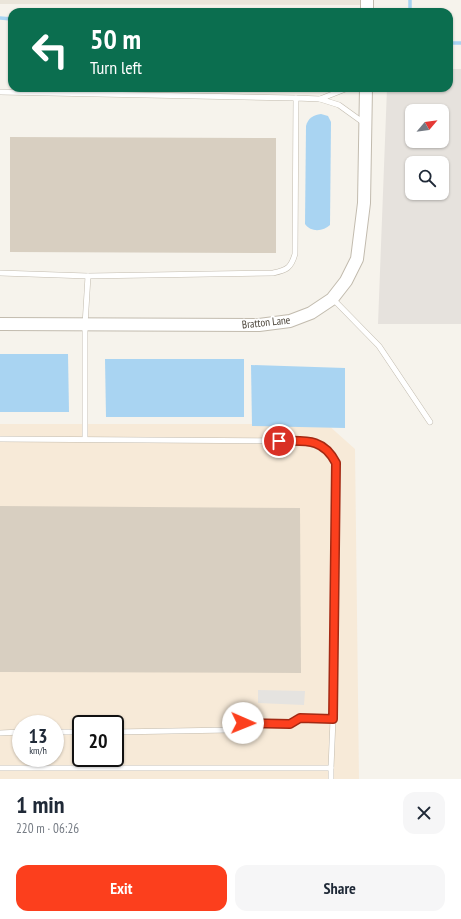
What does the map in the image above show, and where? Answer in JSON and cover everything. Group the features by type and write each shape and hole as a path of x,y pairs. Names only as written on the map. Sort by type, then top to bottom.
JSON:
{"street":[{"name":"Bratton Lane","path":"0,324 259,325 290,321 311,313 332,299 346,281 357,259 364,203 366,92"}],"lane":[{"path":"0,92 320,99 339,105 366,124"},
{"path":"320,99 338,92"},
{"path":"0,273 88,276 273,274 284,271 292,265 295,254 296,98"},
{"path":"85,439 85,325 88,276"},
{"path":"332,299 378,346 430,422"},
{"path":"0,439 309,441 318,443 332,454 336,463 331,779"},
{"path":"124,732 228,730 237,724 243,723 290,724 300,718 333,719"},
{"path":"0,733 12,732"},
{"path":"0,768 331,768"}],"shaded area":[{"path":"0,0 360,0 360,5 0,4"},
{"path":"453,69 461,69 461,324 378,324 387,92 453,92"},
{"path":"0,424 327,424 355,449 359,779 0,779"},
{"path":"258,690 305,691 304,705 258,703"}],"water":[{"path":"321,114 328,116 331,122 330,225 321,230 314,230 305,224 306,126 311,117"},
{"path":"0,354 68,354 69,412 0,412"},
{"path":"105,359 244,359 244,417 106,417"},
{"path":"251,365 345,368 345,428 252,426"}],"building":[{"path":"10,137 276,138 276,253 10,252"},
{"path":"0,506 300,508 301,673 0,672"}],"waterway":[{"path":"410,0 410,8"},
{"path":"0,18 8,19"},
{"path":"453,43 461,43"}],"route":[{"path":"243,723 290,724 300,718 333,719 336,463 332,454 318,443 309,441 279,441"}]}
